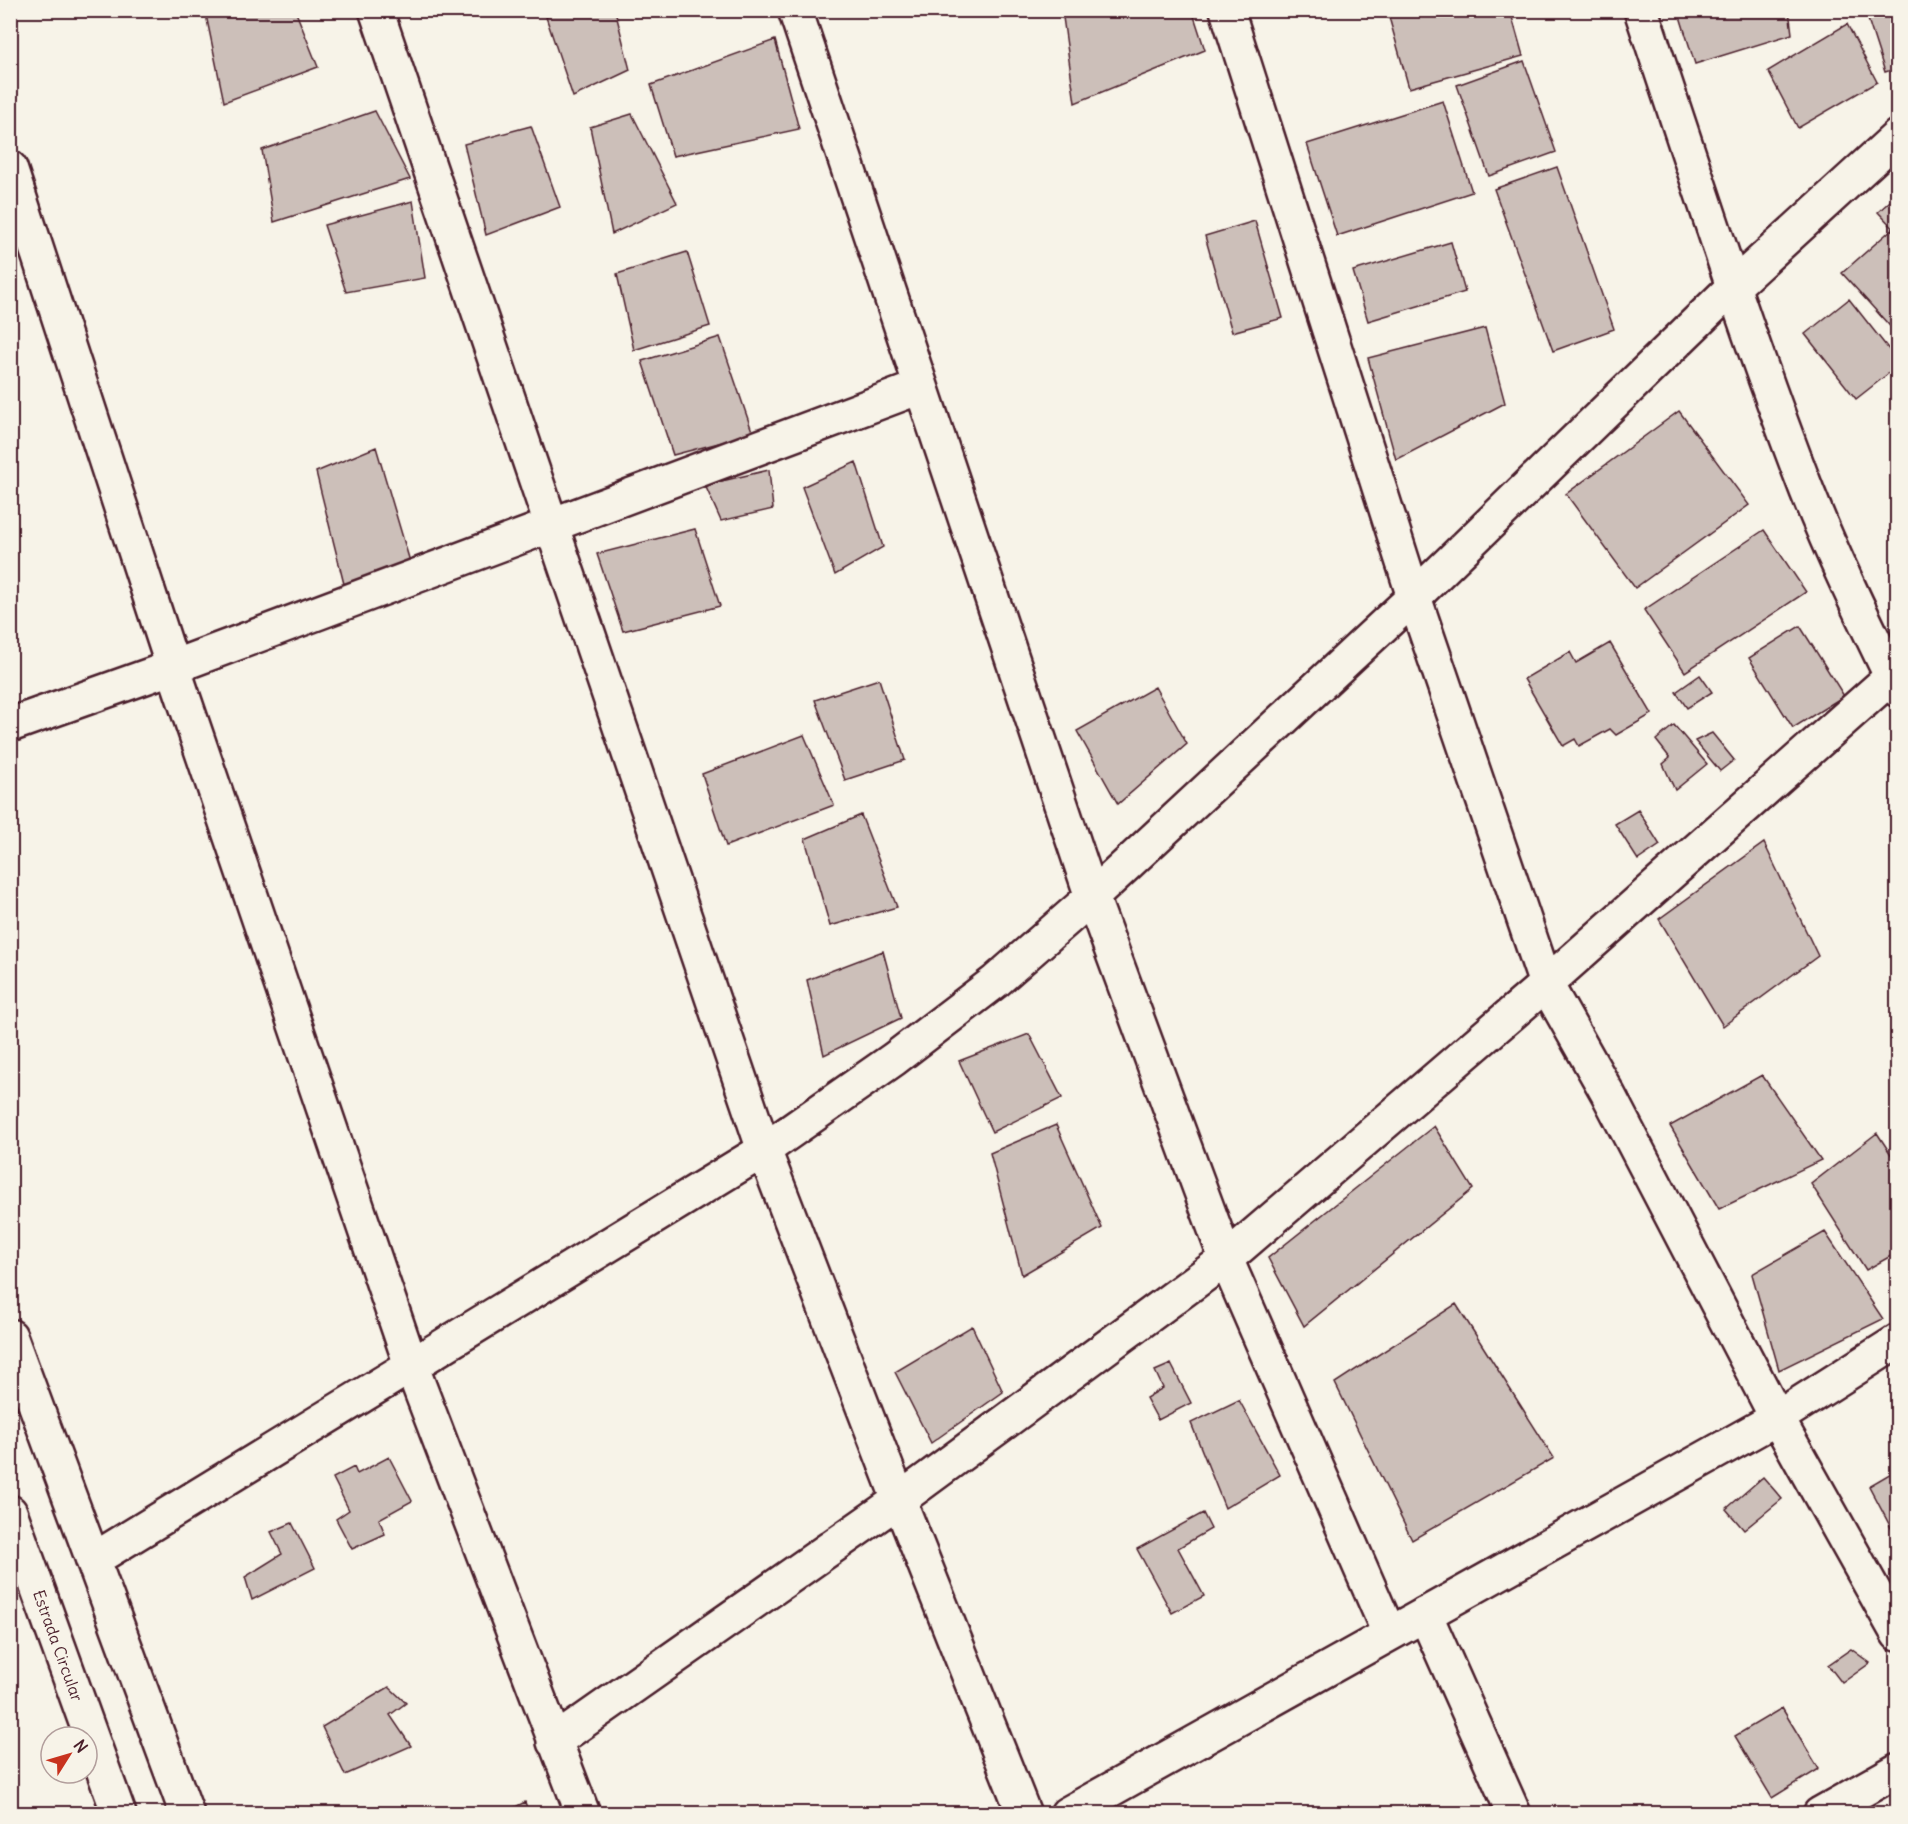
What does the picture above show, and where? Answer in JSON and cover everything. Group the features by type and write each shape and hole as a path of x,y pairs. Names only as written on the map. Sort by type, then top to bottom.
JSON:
{"street":[{"path":"376,10 764,1150 899,1500 1024,1814"},
{"path":"795,10 1092,897 1226,1260 1389,1632"},
{"path":"1227,10 1414,597 1546,984 1608,1094 1777,1418 1898,1634"},
{"path":"554,1742 899,1500 1226,1260 1895,679 1808,492 1734,286 1641,10"},
{"path":"93,1560 764,1150 894,1059 986,988 1092,897 1414,597 1734,286 1898,136"},
{"path":"10,168 173,667 411,1365 583,1814"},
{"path":"10,725 173,667 920,387"},
{"path":"10,1336 188,1814"},
{"path":"1066,1814 1104,1804 1389,1632 1777,1418 1898,1341"},
{"name":"Estrada Circular","path":"10,1512 20,1568 119,1814"},
{"path":"1425,1614 1514,1814"},
{"path":"1820,1814 1898,1770"}],"building":[{"path":"205,10 295,10 318,67 224,102"},
{"path":"565,10 615,10 630,70 573,97 546,17"},
{"path":"1062,10 1192,10 1205,50 1075,103"},
{"path":"1387,10 1510,10 1523,56 1409,88"},
{"path":"1678,10 1789,10 1792,34 1695,64"},
{"path":"1865,10 1898,10 1898,68 1885,72"},
{"path":"1847,24 1877,82 1798,128 1768,71"},
{"path":"775,40 799,129 673,156 651,85"},
{"path":"1524,61 1556,152 1489,176 1457,85"},
{"path":"1443,101 1472,192 1337,236 1307,144"},
{"path":"375,111 410,179 274,222 262,150"},
{"path":"632,114 677,203 612,234 590,127"},
{"path":"531,126 560,207 486,235 464,144"},
{"path":"1557,167 1614,329 1553,351 1494,189"},
{"path":"1898,194 1898,233 1878,212"},
{"path":"413,201 425,278 346,292 324,225"},
{"path":"1255,221 1283,318 1232,332 1205,236"},
{"path":"1892,229 1898,236 1898,335 1842,273"},
{"path":"1451,242 1465,292 1368,321 1353,271"},
{"path":"687,252 710,326 634,350 617,274"},
{"path":"1849,299 1898,361 1898,366 1856,399 1805,334"},
{"path":"1485,328 1505,403 1396,460 1368,358"},
{"path":"720,337 753,434 673,455 642,361"},
{"path":"1679,411 1749,505 1635,588 1566,494"},
{"path":"376,447 411,565 344,584 316,472"},
{"path":"856,462 883,547 835,575 802,487"},
{"path":"769,470 773,509 721,521 705,485"},
{"path":"695,529 720,606 623,631 597,554"},
{"path":"1764,530 1806,592 1685,672 1644,610"},
{"path":"1800,626 1844,696 1793,728 1749,658"},
{"path":"1610,643 1652,714 1616,735 1610,729 1579,746 1575,739 1563,746 1524,679 1570,652 1576,663"},
{"path":"1700,675 1712,692 1687,708 1676,692"},
{"path":"879,679 905,760 845,780 815,700"},
{"path":"1155,687 1187,744 1118,804 1077,731"},
{"path":"1674,725 1707,764 1675,790 1663,764 1670,758 1656,740"},
{"path":"1712,733 1734,760 1720,771 1695,741"},
{"path":"804,735 834,805 726,846 702,774"},
{"path":"1638,810 1660,845 1638,860 1615,824"},
{"path":"861,815 897,907 830,926 805,839"},
{"path":"1764,843 1818,956 1723,1026 1659,919"},
{"path":"883,951 901,1018 824,1055 807,980"},
{"path":"1029,1034 1062,1098 992,1132 959,1061"},
{"path":"1762,1075 1821,1160 1719,1209 1670,1126"},
{"path":"1056,1125 1102,1228 1022,1275 990,1153"},
{"path":"1434,1126 1473,1189 1304,1326 1268,1258"},
{"path":"1877,1133 1898,1165 1898,1252 1866,1270 1811,1184"},
{"path":"1825,1232 1883,1319 1779,1370 1752,1274"},
{"path":"1456,1304 1554,1458 1412,1540 1335,1383"},
{"path":"972,1326 1003,1392 931,1443 895,1372"},
{"path":"1171,1364 1191,1403 1158,1420 1146,1398 1163,1388 1155,1371"},
{"path":"1239,1400 1280,1475 1225,1508 1191,1423"},
{"path":"389,1457 412,1501 379,1519 385,1534 352,1549 336,1519 349,1510 333,1478 354,1467 357,1474"},
{"path":"1898,1469 1898,1541 1869,1486"},
{"path":"1763,1477 1782,1499 1744,1530 1726,1509"},
{"path":"1203,1513 1211,1529 1178,1548 1204,1596 1172,1613 1137,1549"},
{"path":"292,1523 315,1568 252,1600 245,1577 282,1554 271,1532"},
{"path":"1851,1649 1870,1663 1842,1683 1828,1665"},
{"path":"389,1687 406,1703 390,1715 411,1746 345,1775 322,1727"},
{"path":"1782,1708 1819,1769 1772,1798 1735,1736"},
{"path":"525,1802 529,1814 501,1814"}]}
